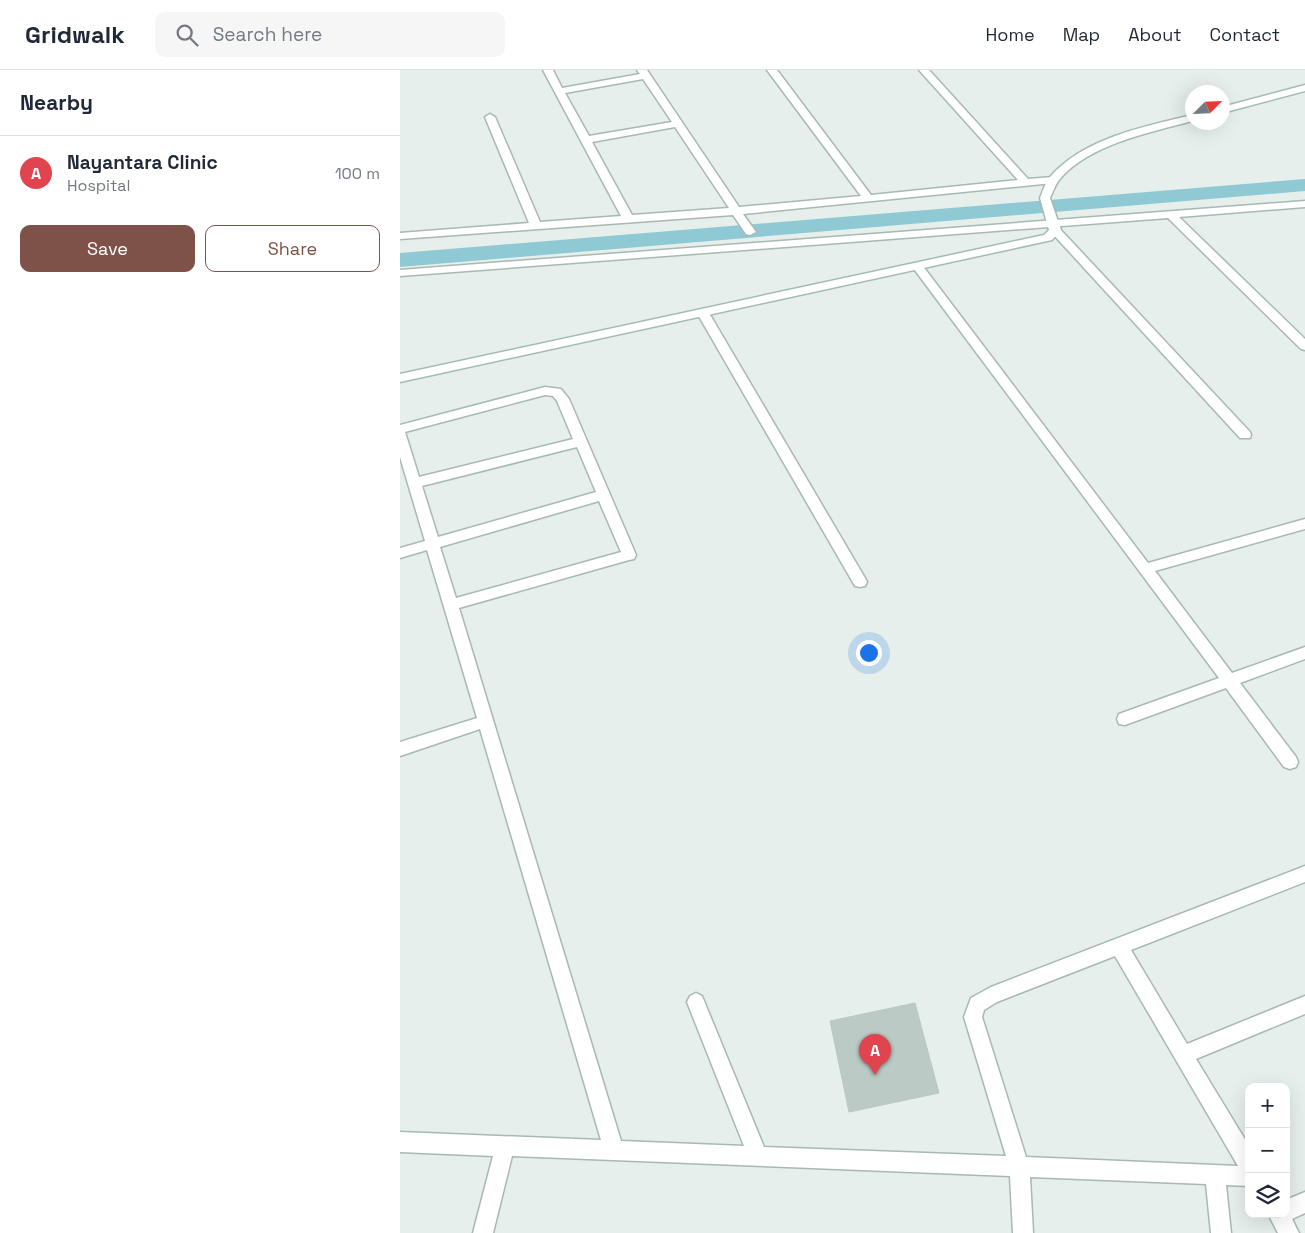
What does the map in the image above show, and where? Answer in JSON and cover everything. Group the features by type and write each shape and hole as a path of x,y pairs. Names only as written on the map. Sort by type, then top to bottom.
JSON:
{"street":[{"path":"548,70 628,219"},
{"path":"772,70 868,198"},
{"path":"924,70 1025,182"},
{"path":"559,91 644,73 750,232"},
{"path":"1230,108 1305,88"},
{"path":"490,117 536,226"},
{"path":"1185,120 1113,140 1076,159 1053,180 1045,198 1054,226 1245,435"},
{"path":"586,140 678,124"},
{"path":"400,236 736,210 1053,180"},
{"path":"400,273 1054,226 1305,204"},
{"path":"1171,215 1305,346"},
{"path":"400,378 1048,238 1054,226"},
{"path":"918,267 1228,682 1290,762"},
{"path":"703,313 860,582"},
{"path":"400,429 552,390 557,392 563,399 629,555 451,605"},
{"path":"400,435 614,1150"},
{"path":"415,483 580,442"},
{"path":"400,552 603,495"},
{"path":"1144,569 1305,524"},
{"path":"1125,719 1305,653"},
{"path":"400,749 486,721"},
{"path":"1023,1233 1019,1166 973,1017 977,1004 991,996 1305,874"},
{"path":"1119,947 1245,1158"},
{"path":"696,1002 758,1156"},
{"path":"1183,1055 1305,1005"},
{"path":"400,1142 1245,1176"},
{"path":"483,1233 504,1145"},
{"path":"1215,1174 1221,1233"},
{"path":"1290,1210 1305,1202"},
{"path":"1283,1218 1290,1233"}],"building":[{"path":"915,1003 939,1093 849,1112 830,1021"}],"waterway":[{"path":"400,260 1305,185"}],"place":[{"name":"Nayantara Clinic","path":"875,1075"}]}
